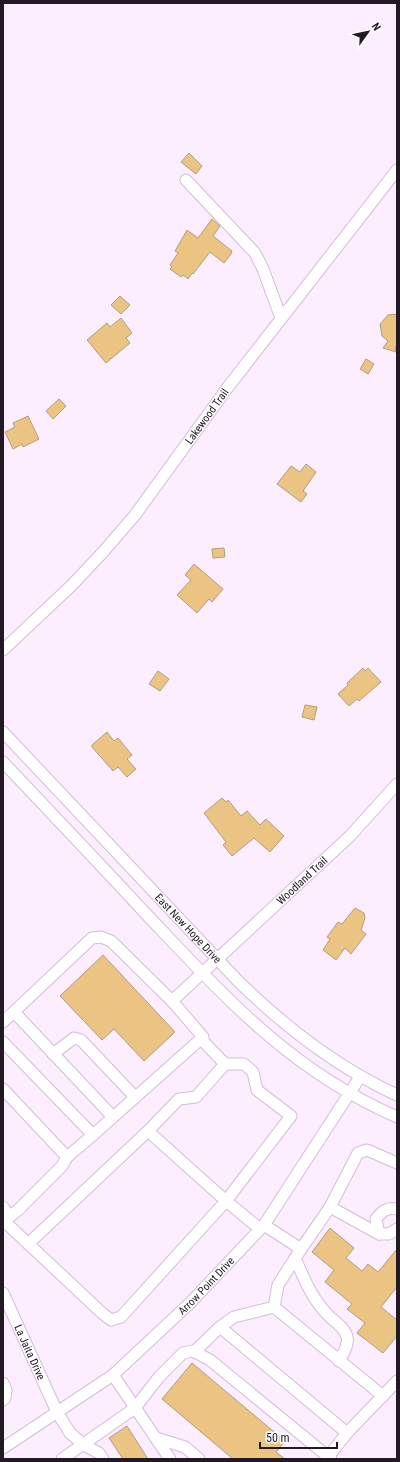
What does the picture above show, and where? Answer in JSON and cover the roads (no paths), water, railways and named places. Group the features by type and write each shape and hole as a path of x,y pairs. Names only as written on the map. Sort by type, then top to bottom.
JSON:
{"street":[{"name":"Lakewood Trail","path":"3,650 72,585 134,515 281,318 397,170"},
{"path":"186,180 255,253 263,269 281,318"},
{"name":"East New Hope Drive","path":"3,732 217,959 271,1014 322,1052 360,1077 397,1095"},
{"name":"East New Hope Drive","path":"3,762 202,972 256,1026 274,1042 310,1069 349,1094 397,1117"},
{"name":"Woodland Trail","path":"172,1001 350,836 397,784"},
{"path":"3,1022 92,938 102,937 111,941 172,1001 203,1037 201,1039 225,1064 244,1064 253,1072 257,1090 291,1116 226,1201 121,1317 111,1320 28,1244 5,1220 3,1207"},
{"path":"14,1012 113,1117"},
{"path":"53,1054 74,1038 81,1040 135,1097"},
{"path":"5,1220 62,1166 67,1157 201,1039"},
{"path":"3,1042 93,1135"},
{"path":"28,1244 179,1099 196,1097 225,1064"},
{"name":"Arrow Point Drive","path":"4,1446 113,1375 190,1303 262,1227 360,1077"},
{"path":"3,1089 67,1157"},
{"path":"148,1130 226,1201 298,1253 312,1295 319,1307 340,1327 347,1337 347,1345 339,1361"},
{"path":"274,1308 278,1285 330,1207 358,1153 367,1150 397,1163"},
{"path":"330,1207 379,1234 389,1234 397,1229"},
{"path":"379,1234 376,1219 380,1213 386,1209 397,1209"},
{"name":"La Jaita Drive","path":"3,1293 57,1412 70,1433 84,1445 99,1453 103,1459"},
{"path":"194,1352 220,1327 234,1317 274,1308"},
{"path":"274,1308 383,1396"},
{"path":"220,1327 347,1433"},
{"path":"62,1459 136,1408 159,1378 183,1353 194,1352 210,1360 329,1458 347,1433 397,1380"},
{"path":"113,1375 170,1459"},
{"path":"3,1383 6,1390 6,1398 3,1400"},
{"path":"156,1438 185,1447 199,1459"}]}
